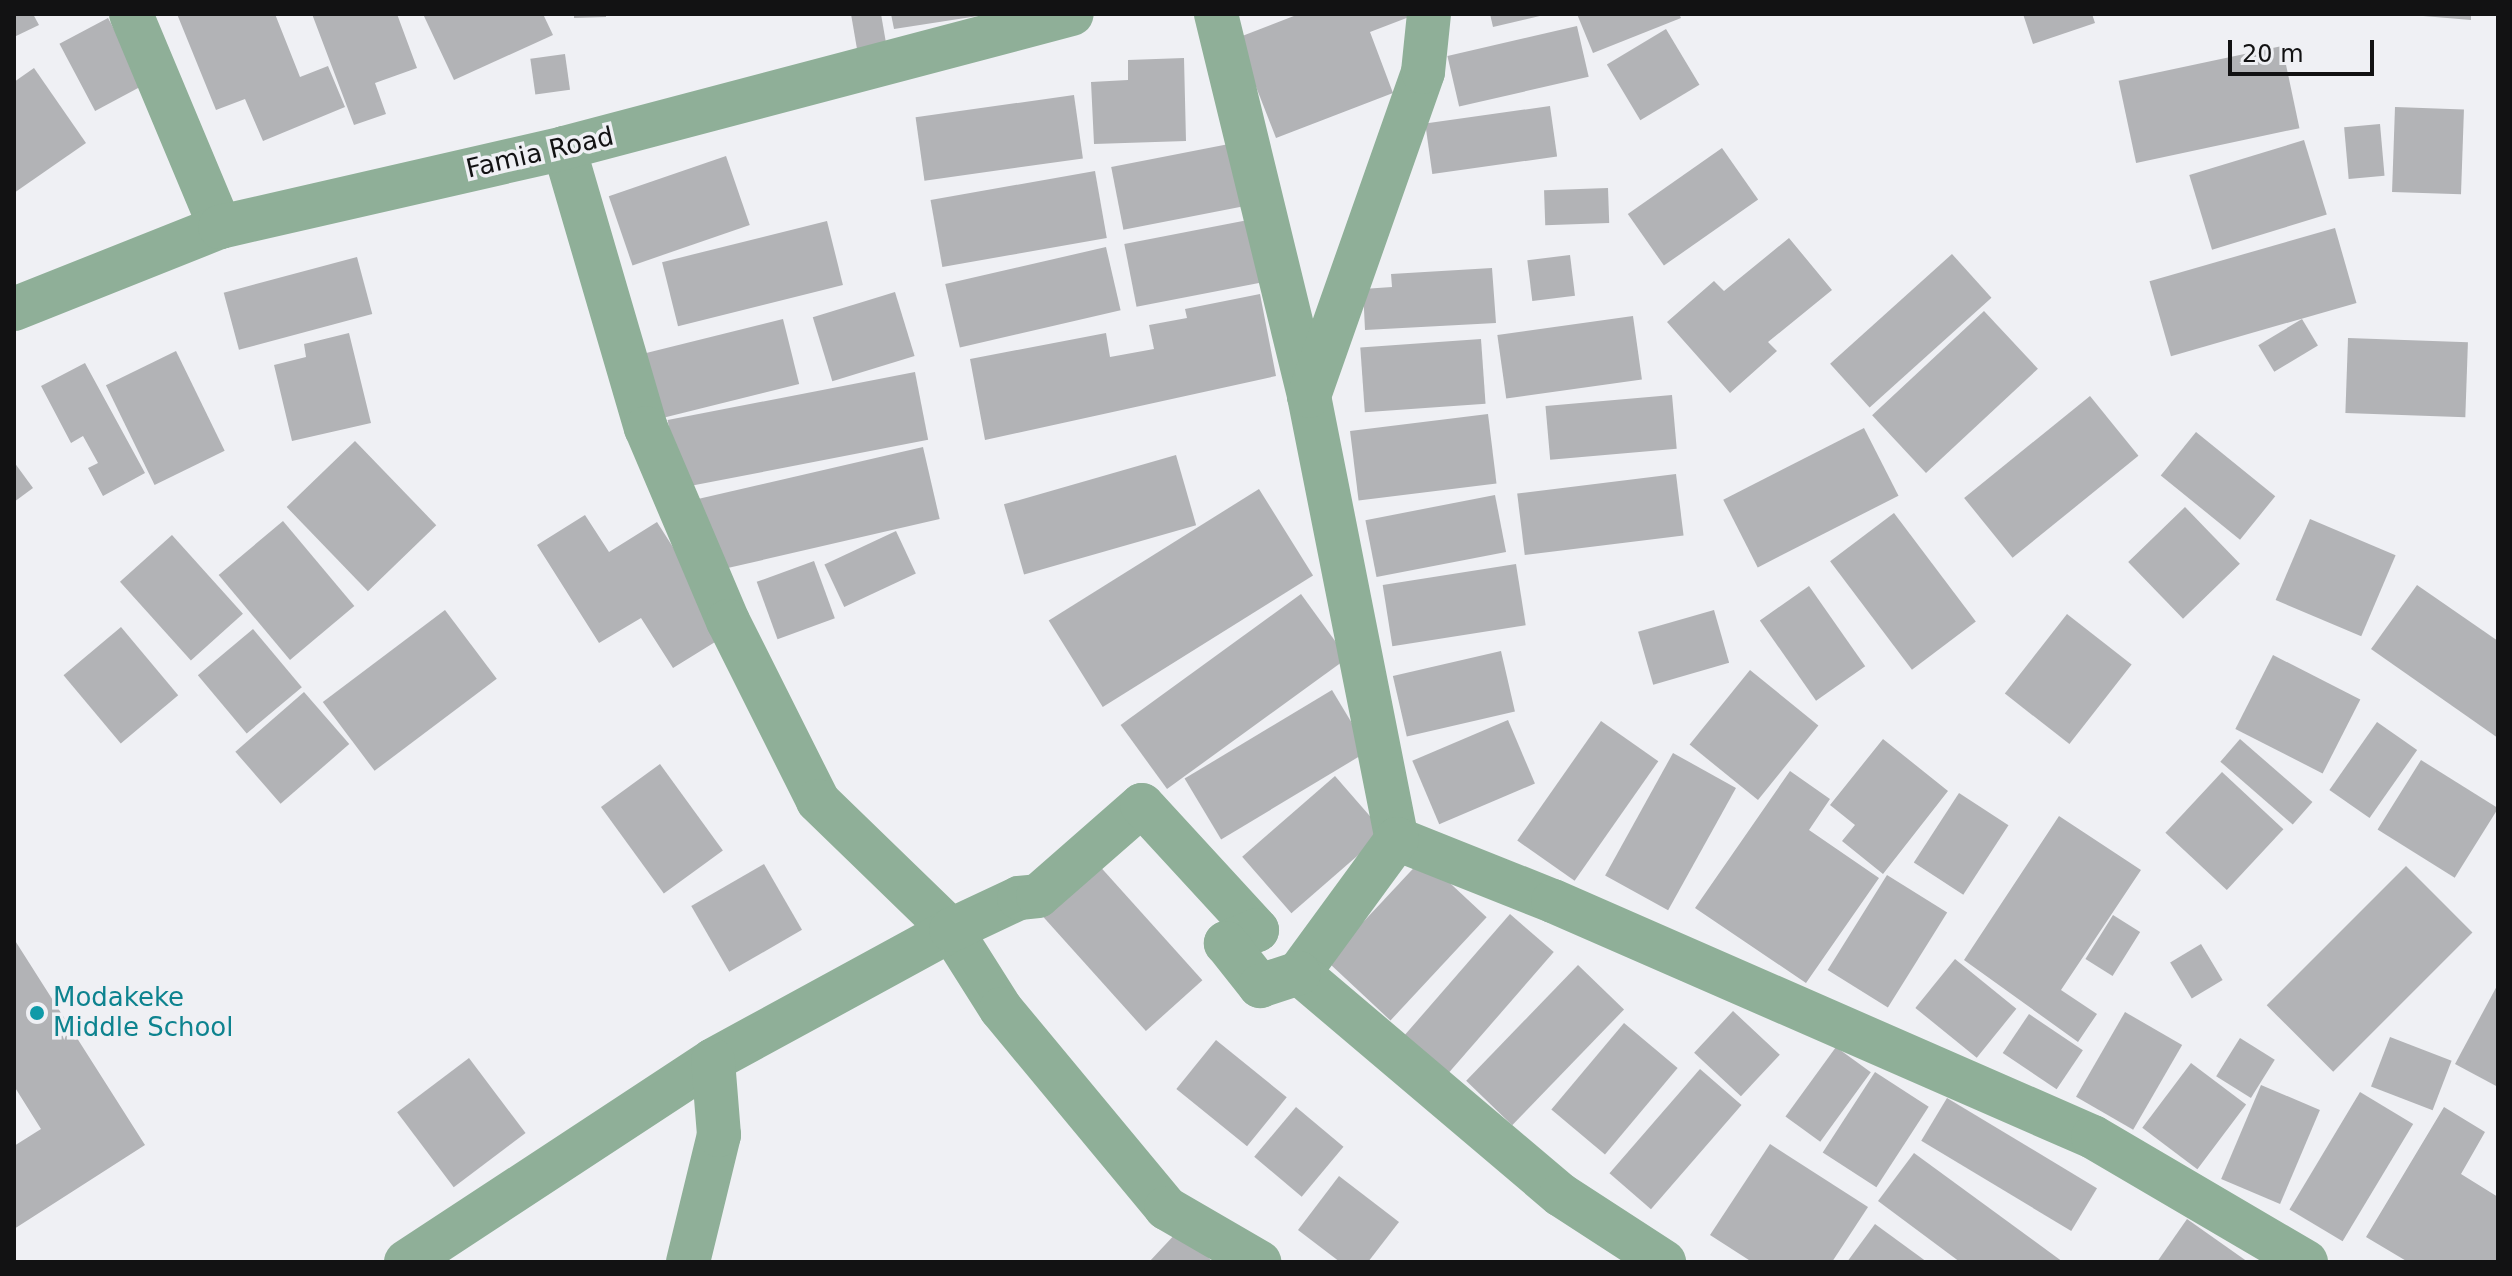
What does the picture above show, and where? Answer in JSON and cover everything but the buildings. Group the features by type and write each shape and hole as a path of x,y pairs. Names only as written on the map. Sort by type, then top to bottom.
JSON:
{"street":[{"path":"131,14 220,227"},
{"name":"Famia Road","path":"14,309 220,227 564,148 1072,14"},
{"path":"406,1262 713,1060 951,930 1019,898 1038,896 1142,805 1257,930 1226,943 1260,986 1299,973 1397,839 1309,396 1216,14"},
{"path":"1309,396 1423,72 1429,14"},
{"path":"564,148 646,428 735,635 818,801 951,930 1001,1009 1166,1208 1259,1262"},
{"path":"1397,839 1553,901 2093,1137 2306,1262"},
{"path":"1299,973 1561,1195 1664,1262"},
{"path":"688,1262 719,1135 713,1060"}],"place":[{"name":"Modakeke Middle School","path":"37,1013"}]}
